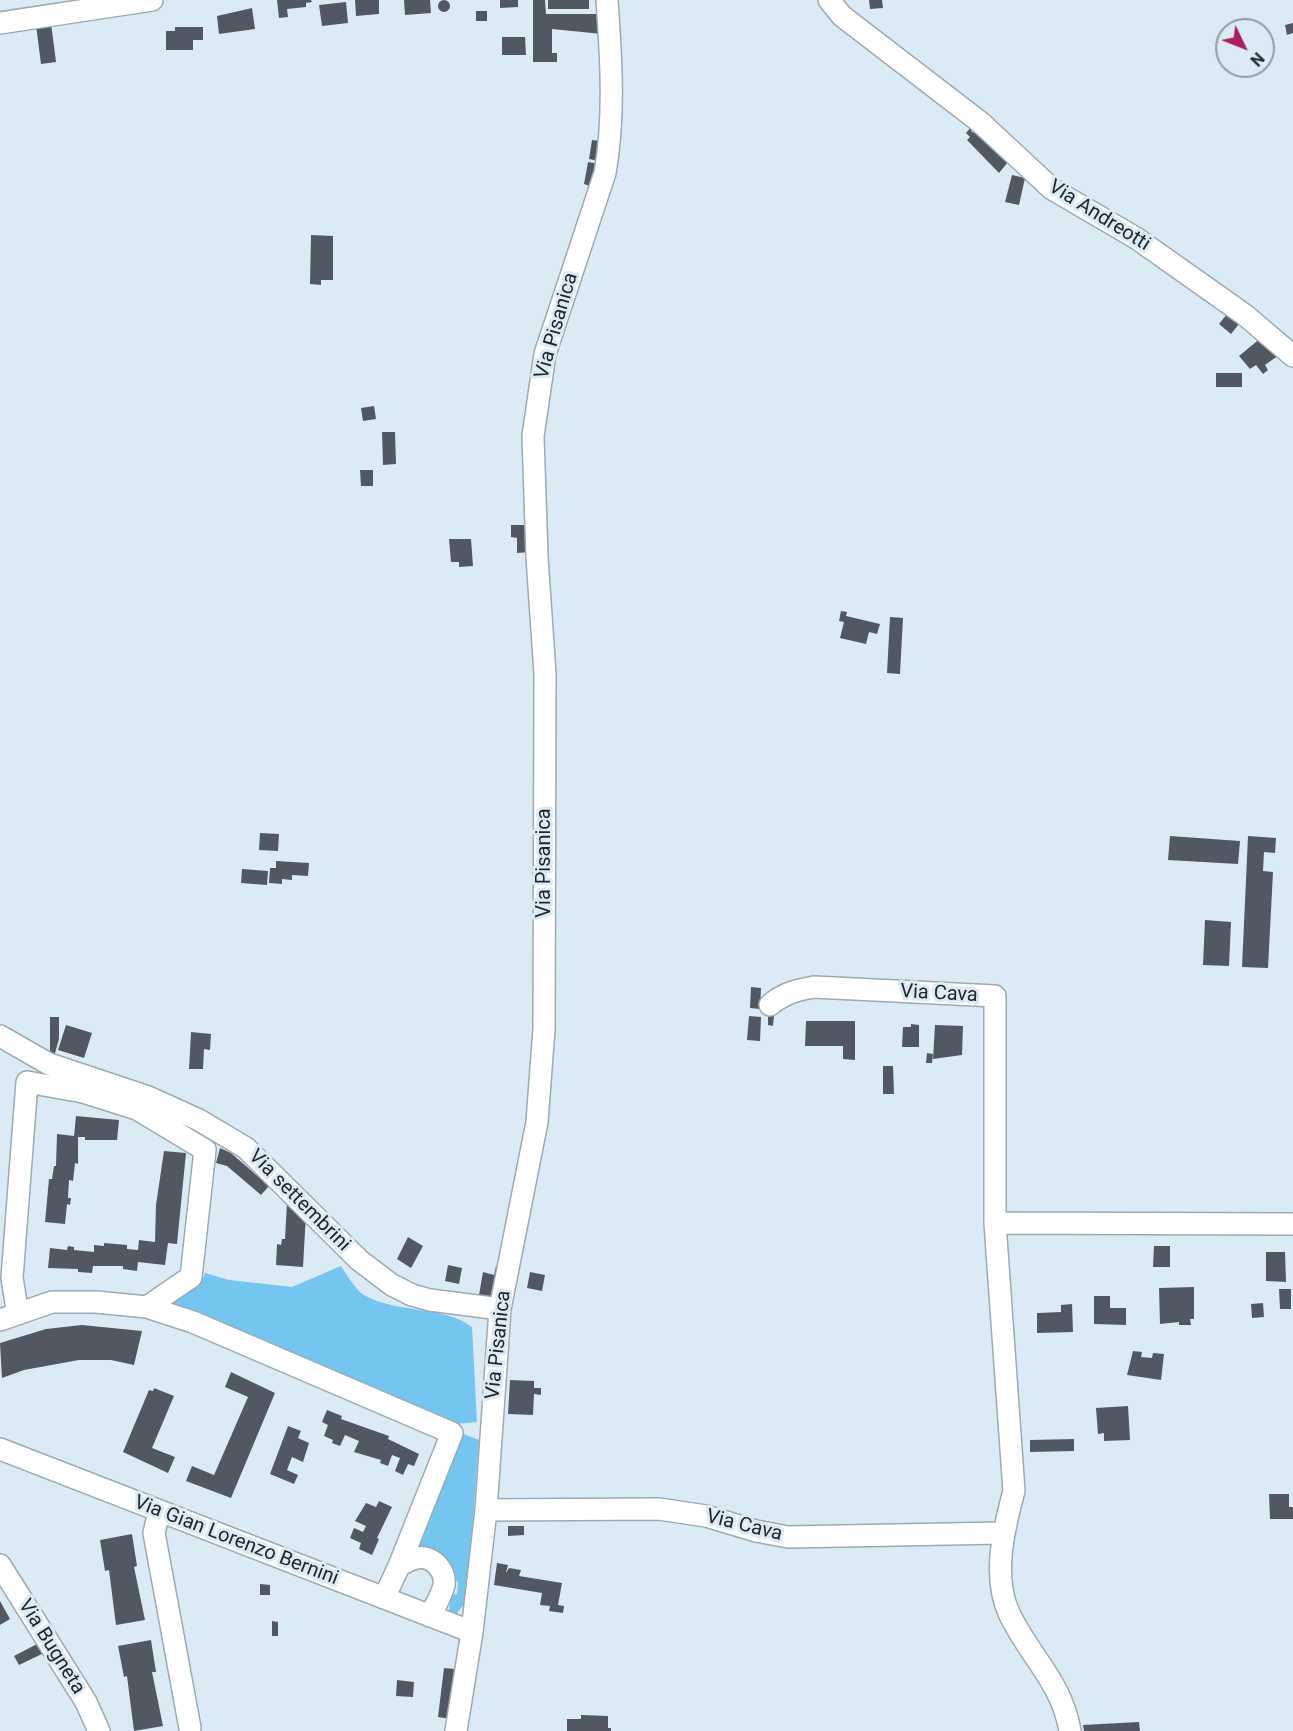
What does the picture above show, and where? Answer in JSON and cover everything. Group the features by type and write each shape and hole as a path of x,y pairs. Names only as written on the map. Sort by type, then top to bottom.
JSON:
{"street":[{"path":"0,22 152,0"},
{"name":"Via Pisanica","path":"456,1731 472,1632 486,1510 500,1309 537,1122 544,1029 545,674 533,467 534,436 544,354 605,173 610,146 611,64 607,0"},
{"name":"Via Andreotti","path":"829,0 842,16 980,122 1052,189 1145,244 1245,315 1293,356"},
{"name":"Via Cava","path":"770,1005 780,996 795,990 814,987 995,996 995,1222 1014,1491 1002,1533 1003,1582 1009,1612 1058,1691 1066,1708 1070,1731"},
{"name":"Via settembrini","path":"0,1036 49,1064 148,1098 199,1120 246,1148 359,1260 392,1285 412,1295 430,1300 500,1309"},
{"path":"147,1307 191,1277 205,1150 137,1109 83,1092 27,1082 9,1317 52,1302 96,1302 147,1307 193,1322 452,1433 384,1598"},
{"path":"995,1222 1293,1224"},
{"name":"Via Gian Lorenzo Bernini","path":"0,1449 472,1632"},
{"name":"Via Cava","path":"486,1510 659,1509 706,1515 756,1531 788,1537 1002,1533"},
{"path":"159,1511 154,1533 190,1728"},
{"path":"399,1566 417,1558 424,1558 441,1568 444,1585 430,1616"},
{"name":"Via Bugneta","path":"0,1565 86,1702 99,1731"}],"shaded area":[{"path":"341,1266 354,1286 364,1295 391,1305 448,1315 472,1327 477,1422 453,1424 164,1306 201,1283 205,1273 229,1280 292,1287"},
{"path":"461,1433 479,1440 467,1600 455,1616 449,1613 450,1595 457,1594 458,1582 413,1551"}],"building":[{"path":"277,0 311,0 312,2 306,3 306,7 287,9 288,17 279,18"},
{"path":"355,0 379,0 379,14 356,16"},
{"path":"404,0 430,0 431,13 405,15"},
{"path":"446,0 449,1 449,11 442,12 439,11 438,4 439,1"},
{"path":"500,0 518,0 518,7 500,8"},
{"path":"533,0 545,0 546,14 602,14 602,34 552,29 552,53 557,53 557,62 533,62"},
{"path":"548,0 589,0 589,9 548,9"},
{"path":"869,0 882,0 883,8 870,9"},
{"path":"346,2 348,23 322,26 319,5"},
{"path":"252,8 255,29 219,34 217,16"},
{"path":"476,11 487,11 487,21 476,21"},
{"path":"51,23 56,62 41,64 36,25"},
{"path":"1293,23 1293,33 1287,35 1285,25"},
{"path":"175,27 203,27 203,40 193,40 193,50 166,50 166,31 175,31"},
{"path":"502,37 525,37 526,55 502,55"},
{"path":"972,126 971,131 974,133 976,131 1008,162 999,173 967,140 970,137 966,133"},
{"path":"592,140 602,141 599,161 589,159"},
{"path":"588,162 599,164 593,187 584,184"},
{"path":"1012,175 1025,178 1019,205 1005,202"},
{"path":"311,235 333,236 333,280 321,280 321,285 310,284"},
{"path":"1227,314 1239,324 1231,334 1219,324"},
{"path":"1262,337 1272,353 1276,350 1279,355 1265,365 1268,370 1263,374 1256,365 1250,369 1239,356"},
{"path":"1216,373 1242,373 1242,387 1216,387"},
{"path":"374,406 376,419 363,421 361,408"},
{"path":"382,432 395,432 396,464 383,465"},
{"path":"360,470 373,470 373,486 361,486"},
{"path":"511,525 529,525 530,552 517,553 517,538 511,537"},
{"path":"449,539 471,539 473,566 459,567 459,562 451,562"},
{"path":"841,611 847,612 846,616 880,624 877,634 869,632 866,644 840,638 844,622 839,621"},
{"path":"890,617 903,618 900,674 887,673"},
{"path":"260,833 279,834 278,851 259,850"},
{"path":"1170,836 1240,841 1238,864 1168,860"},
{"path":"1248,836 1276,838 1275,853 1264,852 1263,871 1273,872 1268,968 1242,967"},
{"path":"276,861 309,863 308,876 292,875 292,880 282,879 282,884 269,883 270,868 276,868"},
{"path":"242,869 268,871 267,885 241,883"},
{"path":"1205,920 1231,922 1229,966 1203,965"},
{"path":"751,987 761,988 760,1009 750,1008"},
{"path":"749,1016 761,1017 760,1041 747,1040"},
{"path":"768,1016 774,1016 773,1026 768,1025"},
{"path":"50,1017 59,1017 59,1039 54,1057 50,1056"},
{"path":"806,1021 855,1021 855,1060 843,1059 843,1046 805,1046"},
{"path":"911,1024 919,1025 919,1047 902,1047 903,1027 911,1027"},
{"path":"66,1025 92,1033 84,1058 58,1050"},
{"path":"935,1025 963,1026 962,1055 933,1059"},
{"path":"191,1032 211,1034 210,1050 204,1049 203,1069 189,1069"},
{"path":"927,1053 933,1054 932,1063 926,1063"},
{"path":"883,1066 893,1066 894,1094 883,1094"},
{"path":"76,1116 119,1120 117,1140 85,1140 85,1137 78,1137 78,1164 75,1163 73,1181 69,1180 68,1198 71,1198 70,1205 67,1204 65,1224 45,1222 49,1179 52,1179 54,1166 56,1166 57,1134 74,1136"},
{"path":"220,1148 231,1153 269,1186 261,1195 227,1166 216,1163"},
{"path":"164,1151 186,1153 177,1244 168,1243 165,1265 138,1262 137,1271 123,1269 123,1266 93,1266 92,1273 78,1272 78,1269 48,1268 50,1248 67,1250 68,1246 74,1247 74,1250 94,1252 94,1245 104,1246 104,1243 127,1245 127,1249 138,1250 139,1240 155,1242 156,1205"},
{"path":"287,1202 306,1214 303,1267 276,1265 277,1244 281,1245 282,1239 285,1239"},
{"path":"408,1237 423,1246 411,1268 397,1259"},
{"path":"1154,1246 1170,1246 1170,1267 1153,1267"},
{"path":"1266,1252 1285,1252 1286,1282 1266,1281"},
{"path":"448,1265 462,1268 459,1284 445,1281"},
{"path":"496,1266 505,1268 499,1298 479,1295 483,1272 494,1275"},
{"path":"530,1272 545,1275 542,1291 527,1288"},
{"path":"1194,1287 1194,1319 1190,1319 1191,1325 1179,1325 1179,1322 1160,1324 1159,1288"},
{"path":"1279,1289 1291,1289 1291,1309 1280,1309"},
{"path":"1094,1296 1110,1296 1110,1308 1126,1308 1126,1325 1094,1324"},
{"path":"1263,1303 1264,1317 1252,1318 1251,1304"},
{"path":"1072,1304 1073,1332 1037,1333 1037,1313 1061,1312 1061,1305"},
{"path":"82,1325 142,1331 134,1365 111,1360 79,1360 24,1370 2,1378 0,1343 46,1329"},
{"path":"1133,1351 1142,1352 1141,1357 1152,1358 1153,1353 1164,1354 1161,1380 1127,1375"},
{"path":"231,1372 275,1393 231,1498 186,1481 192,1466 214,1475 248,1397 225,1387"},
{"path":"510,1380 534,1381 534,1388 541,1388 541,1395 534,1394 533,1415 508,1414"},
{"path":"154,1388 174,1396 152,1448 175,1457 168,1473 123,1452 149,1390 153,1391"},
{"path":"1128,1406 1130,1440 1104,1441 1104,1433 1098,1434 1096,1408"},
{"path":"327,1410 342,1416 341,1419 389,1436 388,1439 419,1454 414,1466 408,1464 403,1475 395,1471 400,1458 392,1455 388,1466 380,1463 381,1460 354,1452 359,1441 345,1435 340,1446 332,1443 333,1440 324,1436 328,1425 322,1422"},
{"path":"288,1426 301,1431 298,1438 309,1443 303,1462 292,1457 287,1470 298,1475 294,1484 270,1474"},
{"path":"1074,1439 1074,1451 1030,1452 1030,1440"},
{"path":"1269,1494 1289,1494 1289,1507 1293,1507 1293,1519 1270,1519"},
{"path":"379,1501 392,1507 377,1538 379,1539 372,1555 359,1549 361,1543 350,1538 354,1528 363,1532 366,1526 355,1521 366,1503 376,1507"},
{"path":"508,1526 524,1526 524,1535 508,1536"},
{"path":"132,1534 137,1566 134,1567 145,1620 116,1625 109,1570 105,1571 100,1540"},
{"path":"497,1563 508,1565 506,1573 509,1568 521,1570 519,1576 562,1583 558,1605 564,1606 563,1613 549,1611 550,1606 540,1605 542,1593 494,1585"},
{"path":"260,1584 270,1585 270,1595 260,1595"},
{"path":"0,1601 10,1619 0,1625"},
{"path":"272,1621 278,1622 278,1636 272,1636"},
{"path":"151,1640 156,1672 152,1672 163,1726 134,1731 127,1676 124,1677 118,1646"},
{"path":"41,1642 46,1652 19,1665 14,1656"},
{"path":"444,1668 455,1669 451,1719 438,1717"},
{"path":"397,1680 414,1682 413,1697 396,1696"},
{"path":"581,1715 608,1716 608,1728 611,1728 611,1731 567,1731 567,1719 581,1719"},
{"path":"1139,1722 1140,1731 1084,1731 1083,1725"}]}
